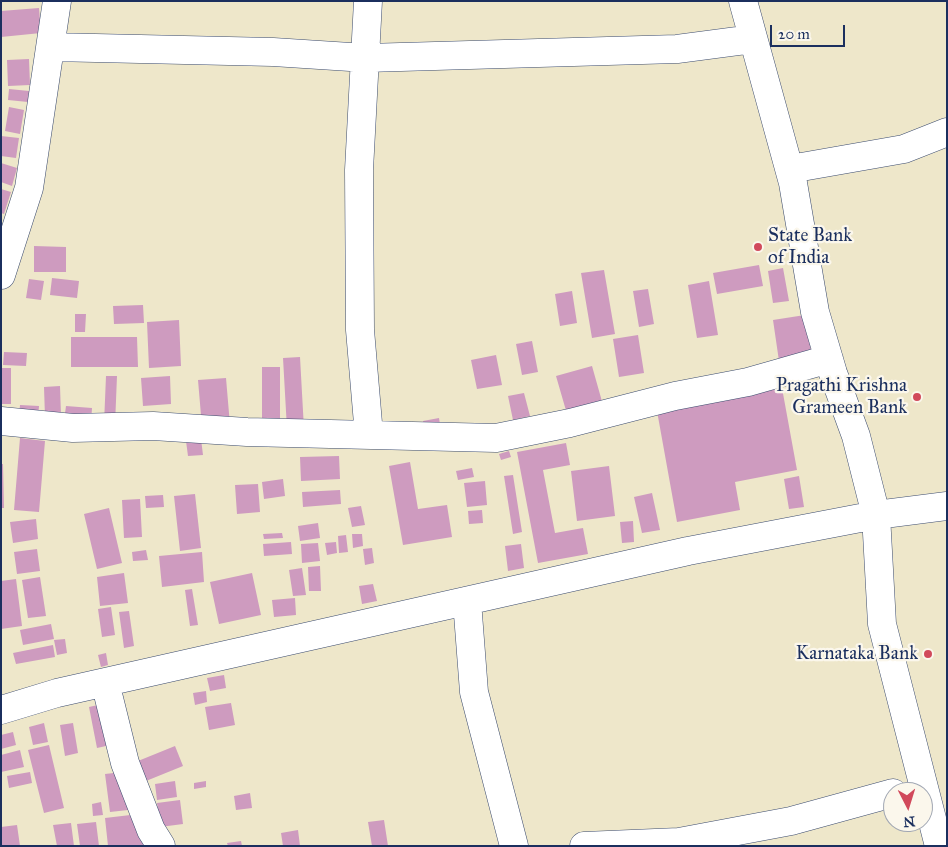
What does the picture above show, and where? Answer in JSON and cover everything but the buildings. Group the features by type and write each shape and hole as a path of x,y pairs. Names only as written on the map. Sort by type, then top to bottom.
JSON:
{"street":[{"path":"1,275 29,188 57,1"},
{"path":"368,1 359,170 360,330 369,435"},
{"path":"743,1 790,169 816,312 829,359 856,436 876,515 882,624 922,782"},
{"path":"51,47 273,52 366,58 677,49 753,39"},
{"path":"790,169 904,149 947,132"},
{"path":"1,421 73,428 153,426 247,432 496,438 675,396 748,382 829,359"},
{"path":"1,710 57,693 688,551 876,515 947,506"},
{"path":"467,600 474,692 514,846"},
{"path":"105,682 125,762 151,830 161,846"},
{"path":"584,846 679,842 791,821 883,795"},
{"path":"933,823 939,846"}],"place":[{"name":"State Bank of India","path":"758,247"},
{"name":"Pragathi Krishna Grameen Bank","path":"917,397"},
{"name":"Karnataka Bank","path":"928,654"}]}
